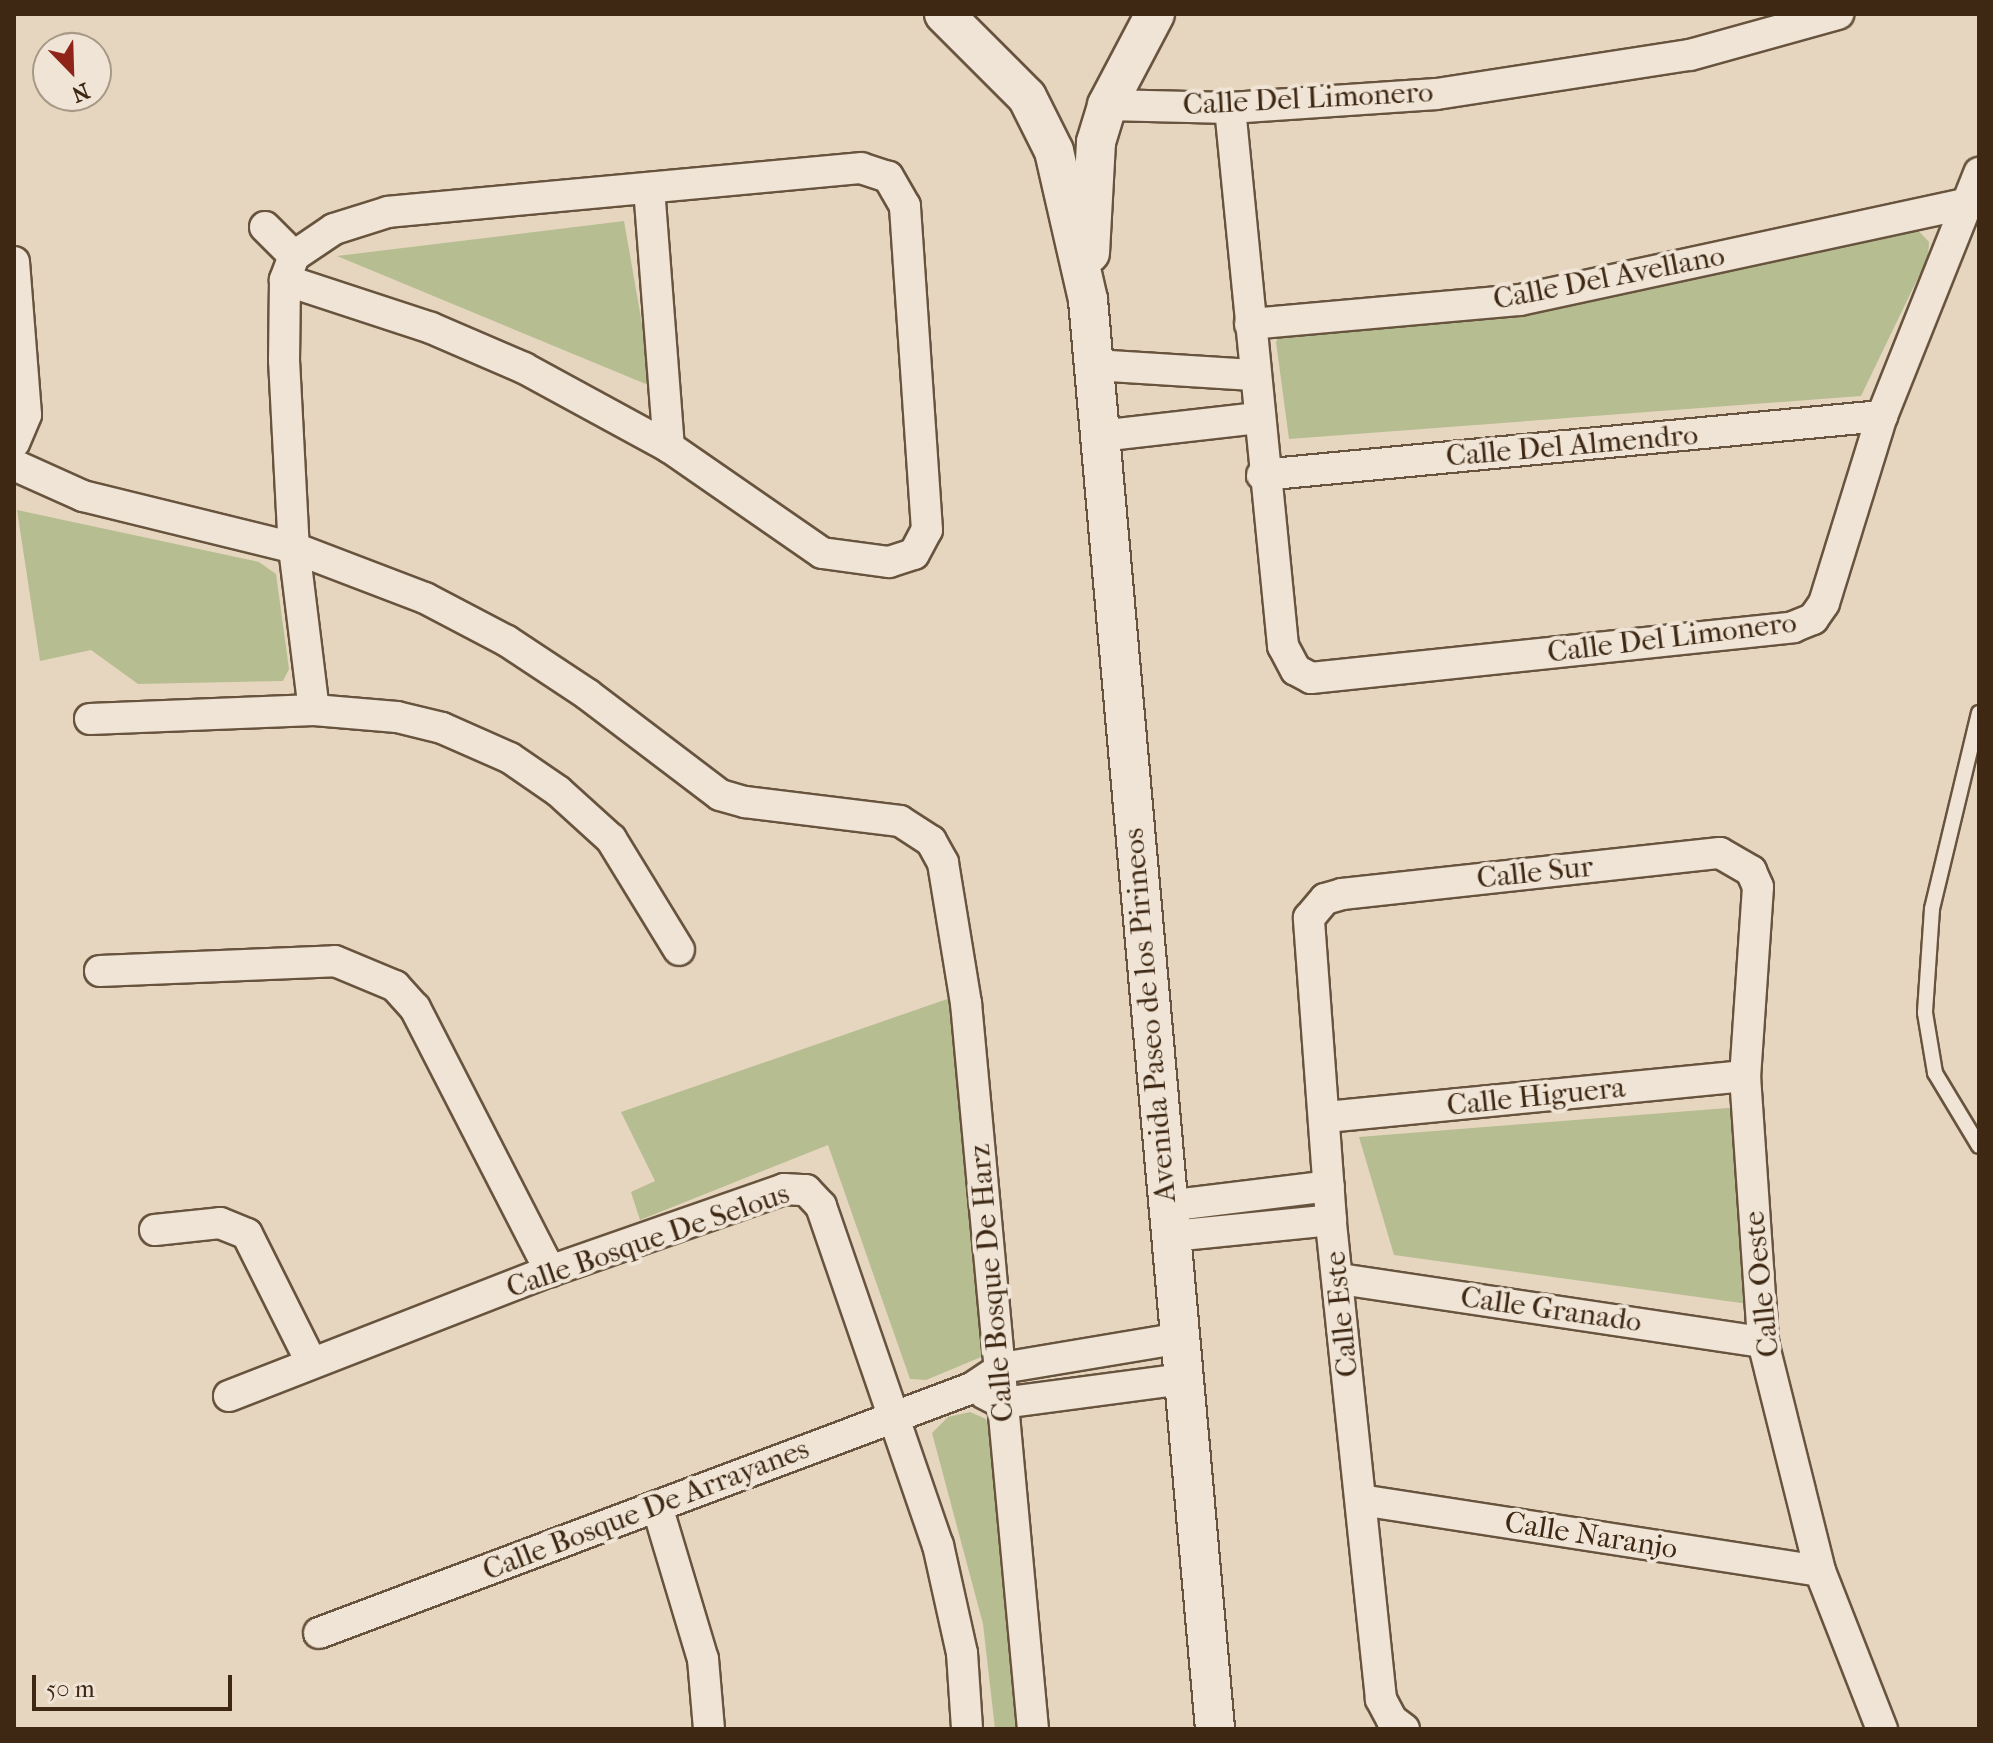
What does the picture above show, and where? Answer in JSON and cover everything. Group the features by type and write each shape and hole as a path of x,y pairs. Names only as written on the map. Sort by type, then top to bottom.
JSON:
{"street":[{"path":"944,14 1027,97 1054,151 1088,300"},
{"path":"1088,300 1096,142 1107,105 1155,14"},
{"name":"Calle Del Limonero","path":"1107,105 1230,108 1437,94 1690,55 1838,14"},
{"path":"1230,108 1262,475"},
{"path":"861,168 897,187 905,206 927,530 922,548 889,562 822,553 669,447 524,368 289,268 334,229 388,212 861,168"},
{"name":"Calle Del Limonero","path":"1262,475 1283,646 1296,670 1311,678 1804,624 1824,603 1882,416 1963,204 1979,173"},
{"path":"649,188 669,447"},
{"name":"Calle Del Avellano","path":"1250,324 1520,300 1963,204"},
{"path":"265,227 289,268 294,548 314,710"},
{"path":"14,262 26,415 14,443"},
{"name":"Avenida Paseo de los Pirineos","path":"1088,300 1215,1729"},
{"path":"1094,365 1253,375"},
{"name":"Calle Del Almendro","path":"1262,475 1882,416"},
{"path":"1100,436 1258,418"},
{"path":"14,465 83,496 294,548"},
{"name":"Calle Bosque De Harz","path":"294,548 425,598 507,641 720,795 745,802 900,821 931,841 943,863 966,1003 1033,1729"},
{"path":"90,719 314,710 397,717 442,728 510,758 558,791 611,839 679,950"},
{"name":"Calle Sur","path":"1316,906 1342,894 1720,853 1751,871"},
{"name":"Calle Oeste","path":"1751,871 1758,887 1745,1076 1763,1342 1820,1571 1882,1729"},
{"name":"Calle Este","path":"1316,906 1308,932 1326,1117 1331,1220 1340,1279 1381,1699 1398,1725"},
{"path":"100,971 335,961 395,986 415,1008 550,1271"},
{"name":"Calle Higuera","path":"1326,1117 1745,1076"},
{"path":"1169,1221 1329,1186"},
{"name":"Calle Bosque De Selous","path":"229,1396 550,1271 784,1189 806,1190 821,1206 951,1591 962,1653 967,1729"},
{"path":"1169,1221 1331,1220"},
{"path":"155,1230 220,1223 247,1234 311,1362"},
{"name":"Calle Granado","path":"1340,1279 1763,1342"},
{"name":"Calle Bosque De Arrayanes","path":"319,1633 972,1388 1002,1368 1181,1338"},
{"path":"972,1388 1003,1403 1184,1379"},
{"name":"Calle Naranjo","path":"1361,1500 1820,1571"},
{"path":"657,1506 703,1659 709,1729"}],"lane":[{"path":"1979,713 1932,909 1925,1013 1935,1073 1979,1146"}],"green space":[{"path":"624,221 653,387 337,256"},
{"path":"1911,223 1929,242 1928,257 1861,396 1289,439 1276,342 1283,328"},
{"path":"17,510 259,562 276,574 289,669 283,681 138,684 91,650 40,661"},
{"path":"956,996 986,1355 926,1380 910,1379 828,1145 640,1220 631,1192 655,1181 621,1112"},
{"path":"1740,1107 1763,1306 1394,1255 1359,1137"},
{"path":"970,1412 986,1419 991,1440 1016,1729 995,1729 983,1624 932,1433 948,1417"}]}
